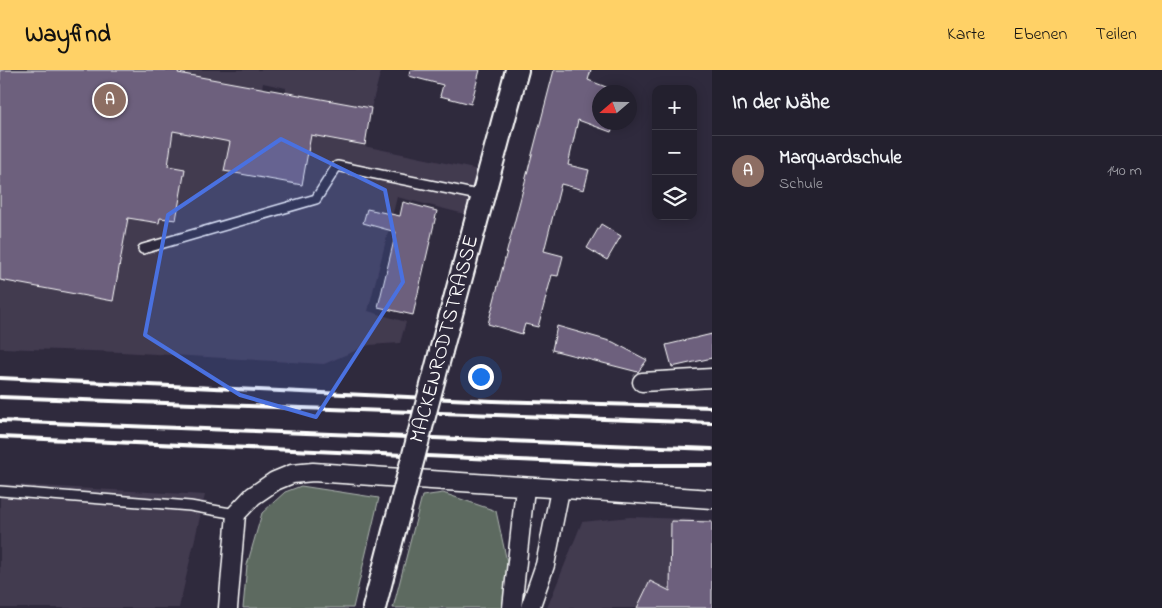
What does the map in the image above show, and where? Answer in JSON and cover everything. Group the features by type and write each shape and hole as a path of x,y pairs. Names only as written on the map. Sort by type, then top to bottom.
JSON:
{"street":[{"name":"MACKENRODTSTRASSE","path":"374,608 517,70"},
{"path":"642,382 712,378"},
{"path":"228,608 236,514 253,496 275,481 292,474 306,473 712,499"},
{"path":"512,608 525,488"},
{"path":"530,608 545,565 560,490"}],"lane":[{"path":"143,249 316,200 337,166 484,196"},
{"path":"0,491 190,506 236,514"}],"highlighted area":[{"path":"281,139 385,190 403,282 316,417 240,395 145,335 168,215"}],"shaded area":[{"path":"0,70 381,70 371,108 286,93 286,88 263,83 262,88 311,135 479,170 465,214 397,197 368,311 406,322 400,343 369,345 324,364 121,352 0,348"},
{"path":"0,484 205,495 179,608 0,608"},
{"path":"630,517 712,520 712,608 547,608 582,522"}],"green space":[{"path":"301,486 379,498 353,608 243,608 247,565 262,513 285,492"},
{"path":"443,493 496,511 509,571 502,608 393,608 422,496"}],"building":[{"path":"0,70 179,70 178,73 371,108 365,145 311,135 302,185 224,171 230,142 173,131 168,166 185,169 176,220 160,218 159,223 128,218 113,301 0,280"},
{"path":"410,70 480,70 471,104 440,96 443,85 409,76"},
{"path":"554,70 591,70 588,80 601,85 592,85 592,125 578,120 568,165 589,170 584,190 561,184 544,251 563,256 558,276 552,275 538,327 525,324 522,334 488,324"},
{"path":"403,202 437,211 413,315 378,307 396,232 363,223 367,209 400,216"},
{"path":"601,224 621,236 607,260 587,248"},
{"path":"557,326 613,342 647,360 638,372 552,350"},
{"path":"712,334 712,358 672,367 666,345"},
{"path":"671,521 712,522 712,608 637,608 650,581 670,591"}],"railway":[{"path":"0,378 493,401 712,407"},
{"path":"0,397 712,423"},
{"path":"0,421 712,449"},
{"path":"0,437 631,465 712,465"}],"place":[{"name":"Marquardschule","path":"110,100"}]}
